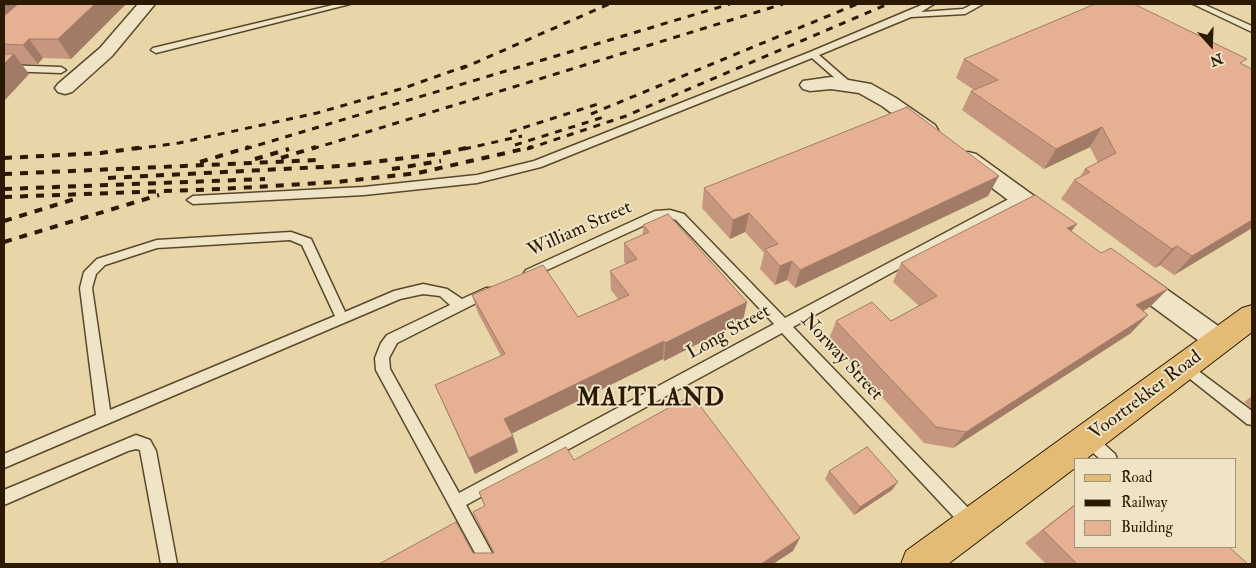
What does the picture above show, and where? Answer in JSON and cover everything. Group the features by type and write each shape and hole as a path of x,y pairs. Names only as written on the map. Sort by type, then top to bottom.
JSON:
{"main road":[{"name":"Voortrekker Road","path":"1084,458 1099,449 1185,367 1252,316"},
{"name":"Voortrekker Road","path":"919,564 972,525 1074,464"}],"street":[{"path":"65,88 106,52 147,4"},
{"path":"810,85 846,84 876,94 1069,232"},
{"path":"1117,267 1219,341"}],"lane":[{"path":"156,50 346,4"},
{"path":"192,200 364,191 476,179 537,164 813,54 906,16 930,4"},
{"path":"906,16 965,11 979,4"},
{"path":"1197,4 1252,29"},
{"path":"813,54 846,84"},
{"path":"4,68 61,70"},
{"name":"Long Street","path":"457,502 1020,197"},
{"name":"William Street","path":"457,502 383,370 382,358 386,347 392,339 509,282 659,214 670,214 680,217"},
{"name":"Norway Street","path":"680,217 784,324 972,525"},
{"path":"104,419 86,288 90,272 100,262 157,244 292,236 307,242 342,318"},
{"path":"4,461 398,295 422,289 443,292 460,305"},
{"path":"1185,367 1252,419"},
{"path":"4,498 126,445 136,442 145,445 149,451 169,564"},
{"path":"457,502 490,564"}],"building":[{"path":"18,4 95,4 58,39 29,39 23,45 4,44 4,16"},
{"path":"1095,4 1134,4 1247,59 1240,63 1252,69 1252,220 1192,256 1177,246 1172,249 1074,180 1090,172 1085,169 1116,153 1102,127 1056,149 971,91 998,80 964,59"},
{"path":"4,54 14,54 4,64"},
{"path":"907,107 999,176 800,270 792,261 780,266 765,249 778,244 749,213 733,220 704,188"},
{"path":"1035,195 1077,224 1067,228 1101,253 1111,248 1168,289 1136,305 1148,315 966,432 936,427 836,321 872,302 891,321 937,296 901,263"},
{"path":"668,214 747,302 504,419 513,436 469,458 435,385 505,354 472,295 543,265 578,317 629,295 610,271 637,259 624,243 649,232 643,225"},
{"path":"692,395 800,538 761,564 379,564 456,522 473,553 494,553 473,512 485,506 479,492 566,447 574,460"},
{"path":"867,447 898,482 860,507 829,471"},
{"path":"1074,506 1074,548 1230,548 1248,564 1077,564 1043,530"}],"railway":[{"path":"461,69 609,4"},
{"path":"245,149 730,4"},
{"path":"312,149 783,4"},
{"path":"591,114 857,4"},
{"path":"527,149 626,116 888,4"},
{"path":"135,149 179,143 317,113 404,88 466,66"},
{"path":"510,132 598,104"},
{"path":"515,145 607,116"},
{"path":"464,149 522,136"},
{"path":"4,158 101,153 145,147"},
{"path":"200,162 249,147"},
{"path":"281,158 316,147"},
{"path":"108,178 341,166 444,153 470,147"},
{"path":"4,197 221,189 337,182 418,173 532,147"},
{"path":"255,159 289,149"},
{"path":"4,174 318,160"},
{"path":"392,169 441,161"},
{"path":"4,189 265,179"},
{"path":"4,242 159,195"},
{"path":"4,221 78,198"}],"district":[{"name":"MAITLAND","path":"651,400"}]}
